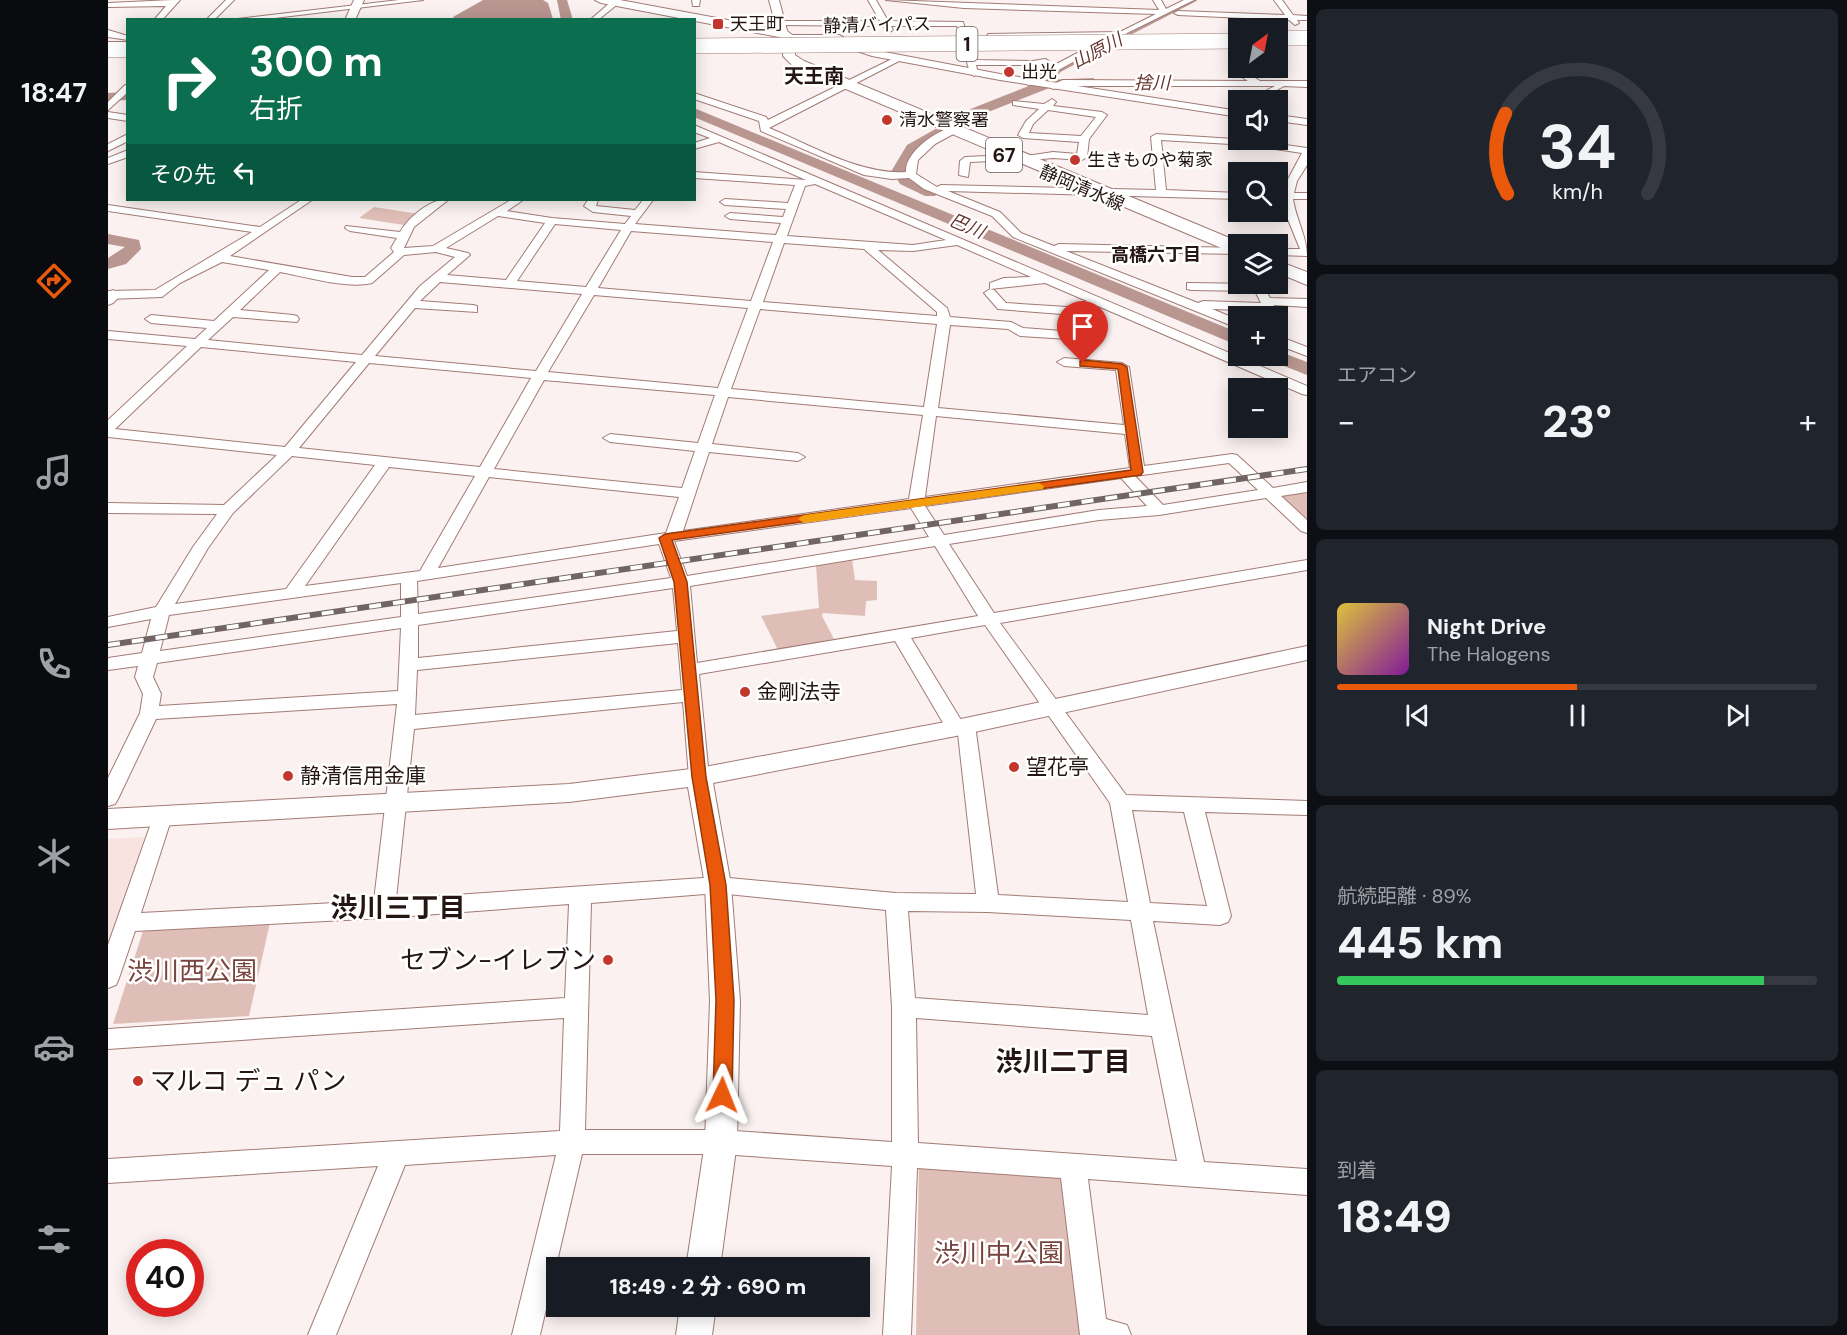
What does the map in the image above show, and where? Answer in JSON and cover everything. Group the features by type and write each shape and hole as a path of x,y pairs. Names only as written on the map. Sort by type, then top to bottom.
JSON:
{"highway":[{"path":"696,45 784,39 959,43 1100,42 1136,37 1212,36 1228,39"},
{"path":"784,39 858,45 1100,42 1168,44 1228,41"},
{"name":"静清バイパス","path":"696,45 1228,41"},
{"path":"108,50 126,50"}],"main road":[{"path":"600,0 681,18"},
{"path":"698,22 784,39"},
{"name":"静岡清水線","path":"784,39 783,57 790,65 1228,247"},
{"path":"1288,270 1307,279"},
{"path":"1288,275 1307,283"}],"street":[{"path":"211,18 230,0"},
{"path":"266,18 357,3 419,0"},
{"path":"774,0 784,39"},
{"path":"872,0 892,38"},
{"path":"890,0 1052,4 1067,9 1164,12"},
{"path":"1104,0 1109,10"},
{"path":"1157,0 1164,12"},
{"path":"992,36 1076,28 1121,34 1164,12 1194,1"},
{"path":"1136,37 1194,1"},
{"path":"108,4 174,2"},
{"path":"159,18 174,2"},
{"path":"1270,4 1279,2 1291,17 1291,38"},
{"path":"351,18 357,3"},
{"path":"597,18 615,3"},
{"path":"957,14 966,3"},
{"path":"115,12 121,4"},
{"path":"328,18 330,9"},
{"path":"1067,9 1076,28"},
{"path":"869,13 891,13"},
{"path":"1178,13 1307,18"},
{"path":"946,14 957,14"},
{"path":"957,14 960,24 959,43 972,67"},
{"path":"784,39 827,18 960,24"},
{"path":"1126,22 1147,22"},
{"path":"109,32 126,30"},
{"path":"109,32 111,35 126,38"},
{"path":"784,39 892,38 959,43"},
{"path":"1031,82 1041,80 1052,70 1100,42"},
{"path":"877,49 959,43"},
{"path":"809,50 858,45 898,58 972,67 1052,86 1228,112"},
{"path":"764,126 898,58"},
{"path":"972,67 1045,61"},
{"path":"1247,78 1258,84"},
{"path":"1052,86 1063,83 1307,84"},
{"path":"1276,90 1284,84"},
{"path":"1066,88 1029,123 1023,135 1084,139"},
{"path":"108,90 125,89"},
{"path":"110,105 125,89"},
{"path":"696,97 763,119 764,129 868,173 892,176 911,175 928,187 996,214 1017,235 1228,320"},
{"path":"964,174 965,161 969,159 1083,156 1084,139 1102,115 1016,103"},
{"path":"110,105 126,104"},
{"path":"108,115 126,118"},
{"path":"1288,119 1307,122"},
{"path":"696,129 1307,391"},
{"path":"911,175 911,165 921,150 952,131"},
{"path":"108,136 126,138"},
{"path":"1161,193 1156,137 1228,140"},
{"path":"108,147 126,138"},
{"path":"696,145 719,139"},
{"path":"1288,148 1307,152 1305,164 1288,188"},
{"path":"108,161 126,154"},
{"path":"696,175 824,184"},
{"path":"705,1257 721,1142 725,1000 718,885 699,777 681,582 669,537 801,183"},
{"path":"928,187 1228,196"},
{"path":"1288,196 1307,196"},
{"path":"110,297 158,294 176,281 220,258 306,201"},
{"path":"400,252 397,248 410,225 442,201"},
{"path":"436,249 516,201"},
{"path":"592,201 589,206 593,209 637,213"},
{"path":"384,909 405,723 411,620 417,576 484,472 628,227 647,201"},
{"path":"786,220 728,218 730,202 792,207"},
{"path":"1288,203 1307,252 1288,252"},
{"path":"137,212 151,204"},
{"path":"108,208 261,230"},
{"path":"497,213 552,221 867,246 913,248 956,242"},
{"path":"509,284 552,221"},
{"path":"350,228 404,236"},
{"path":"867,246 943,311 944,320 932,411 916,504 990,619 1120,802 1162,1026 1193,1173"},
{"path":"1045,246 1228,251"},
{"path":"108,799 150,713 152,694 144,677 147,658 162,611 201,547 228,510 289,451 411,304 464,255 436,249 400,252 368,280 352,281 220,258"},
{"path":"108,428 278,268"},
{"path":"437,278 1011,326 1020,332 1069,335 1068,311"},
{"path":"1046,280 1004,282 992,289 1002,306 1068,311 1097,302"},
{"path":"1191,286 1258,288 1269,308 1192,305"},
{"path":"1266,301 1307,303"},
{"path":"411,304 473,309"},
{"path":"230,313 293,319"},
{"path":"151,318 217,325"},
{"path":"108,335 1130,430"},
{"path":"1288,344 1307,352"},
{"path":"1064,362 1122,367 1130,430 1131,473 1159,510"},
{"path":"108,433 687,493"},
{"path":"610,438 798,457"},
{"path":"112,618 1232,458 1307,528"},
{"path":"291,594 386,460"},
{"path":"108,664 681,582 1099,515 1159,510 1307,487"},
{"path":"109,510 228,510"},
{"path":"690,669 1307,565"},
{"path":"900,634 961,726 988,903"},
{"path":"409,665 687,636"},
{"path":"108,819 568,793 699,777 961,726 1307,653"},
{"path":"405,723 691,695"},
{"path":"150,713 407,697"},
{"path":"1120,802 1307,808"},
{"path":"127,923 384,909 718,885 896,902 988,903 1220,916 1193,805"},
{"path":"108,978 162,817"},
{"path":"526,1335 572,1142 580,896"},
{"path":"896,902 904,1007 905,1155 897,1335"},
{"path":"108,1039 578,1007"},
{"path":"904,1007 1162,1026"},
{"path":"108,1171 572,1142 721,1142 1193,1173 1306,1185"},
{"path":"321,1335 397,1152"},
{"path":"1073,1165 1101,1334"},
{"path":"694,1335 696,1317"}],"shaded area":[{"path":"483,0 543,0 548,3 553,18 454,18"},
{"path":"145,837 108,948 108,839"}],"green space":[{"path":"374,207 419,214 404,225 359,218"},
{"path":"1307,492 1307,522 1281,499 1283,496"},
{"path":"852,559 855,580 877,581 877,600 866,601 865,616 823,613 822,616 834,639 778,650 761,616 819,608 816,565"},
{"name":"渋川西公園","path":"271,918 249,1016 113,1024 145,925"},
{"name":"渋川中公園","path":"919,1162 1072,1173 1091,1335 916,1335"}],"waterway":[{"path":"562,0 566,18"},
{"name":"山原川","path":"1126,36 1196,0"},
{"name":"山原川","path":"1049,83 1060,71 1103,48"},
{"name":"山原川","path":"930,193 905,181 899,170 912,148 978,111 1049,83 1093,82"},
{"name":"巴川","path":"108,97 126,96"},
{"name":"巴川","path":"696,113 1228,335"},
{"path":"108,239 133,244 133,249 120,260 108,264"},
{"name":"巴川","path":"1288,361 1307,369"}],"railway":[{"path":"108,645 1307,469"}],"slow traffic":[{"path":"804,519 1039,486"}],"place":[{"name":"天王町","path":"718,24"},
{"name":"出光","path":"1009,72"},
{"name":"清水警察署","path":"887,120"},
{"name":"生きものや菊家","path":"1075,160"},
{"name":"金剛法寺","path":"745,692"},
{"name":"望花亭","path":"1014,767"},
{"name":"静清信用金庫","path":"288,776"},
{"name":"セブン-イレブン","path":"608,960"},
{"name":"マルコ デュ パン","path":"138,1081"}],"district":[{"name":"天王南","path":"814,76"},
{"name":"高橋六丁目","path":"1156,255"},
{"name":"渋川三丁目","path":"398,908"},
{"name":"渋川二丁目","path":"1063,1062"}],"route":[{"path":"722,1095 725,1000 718,885 699,777 681,582 665,538 1137,472 1122,367 1083,363"}],"water label":[{"name":"捨川","path":"1152,83"}]}
